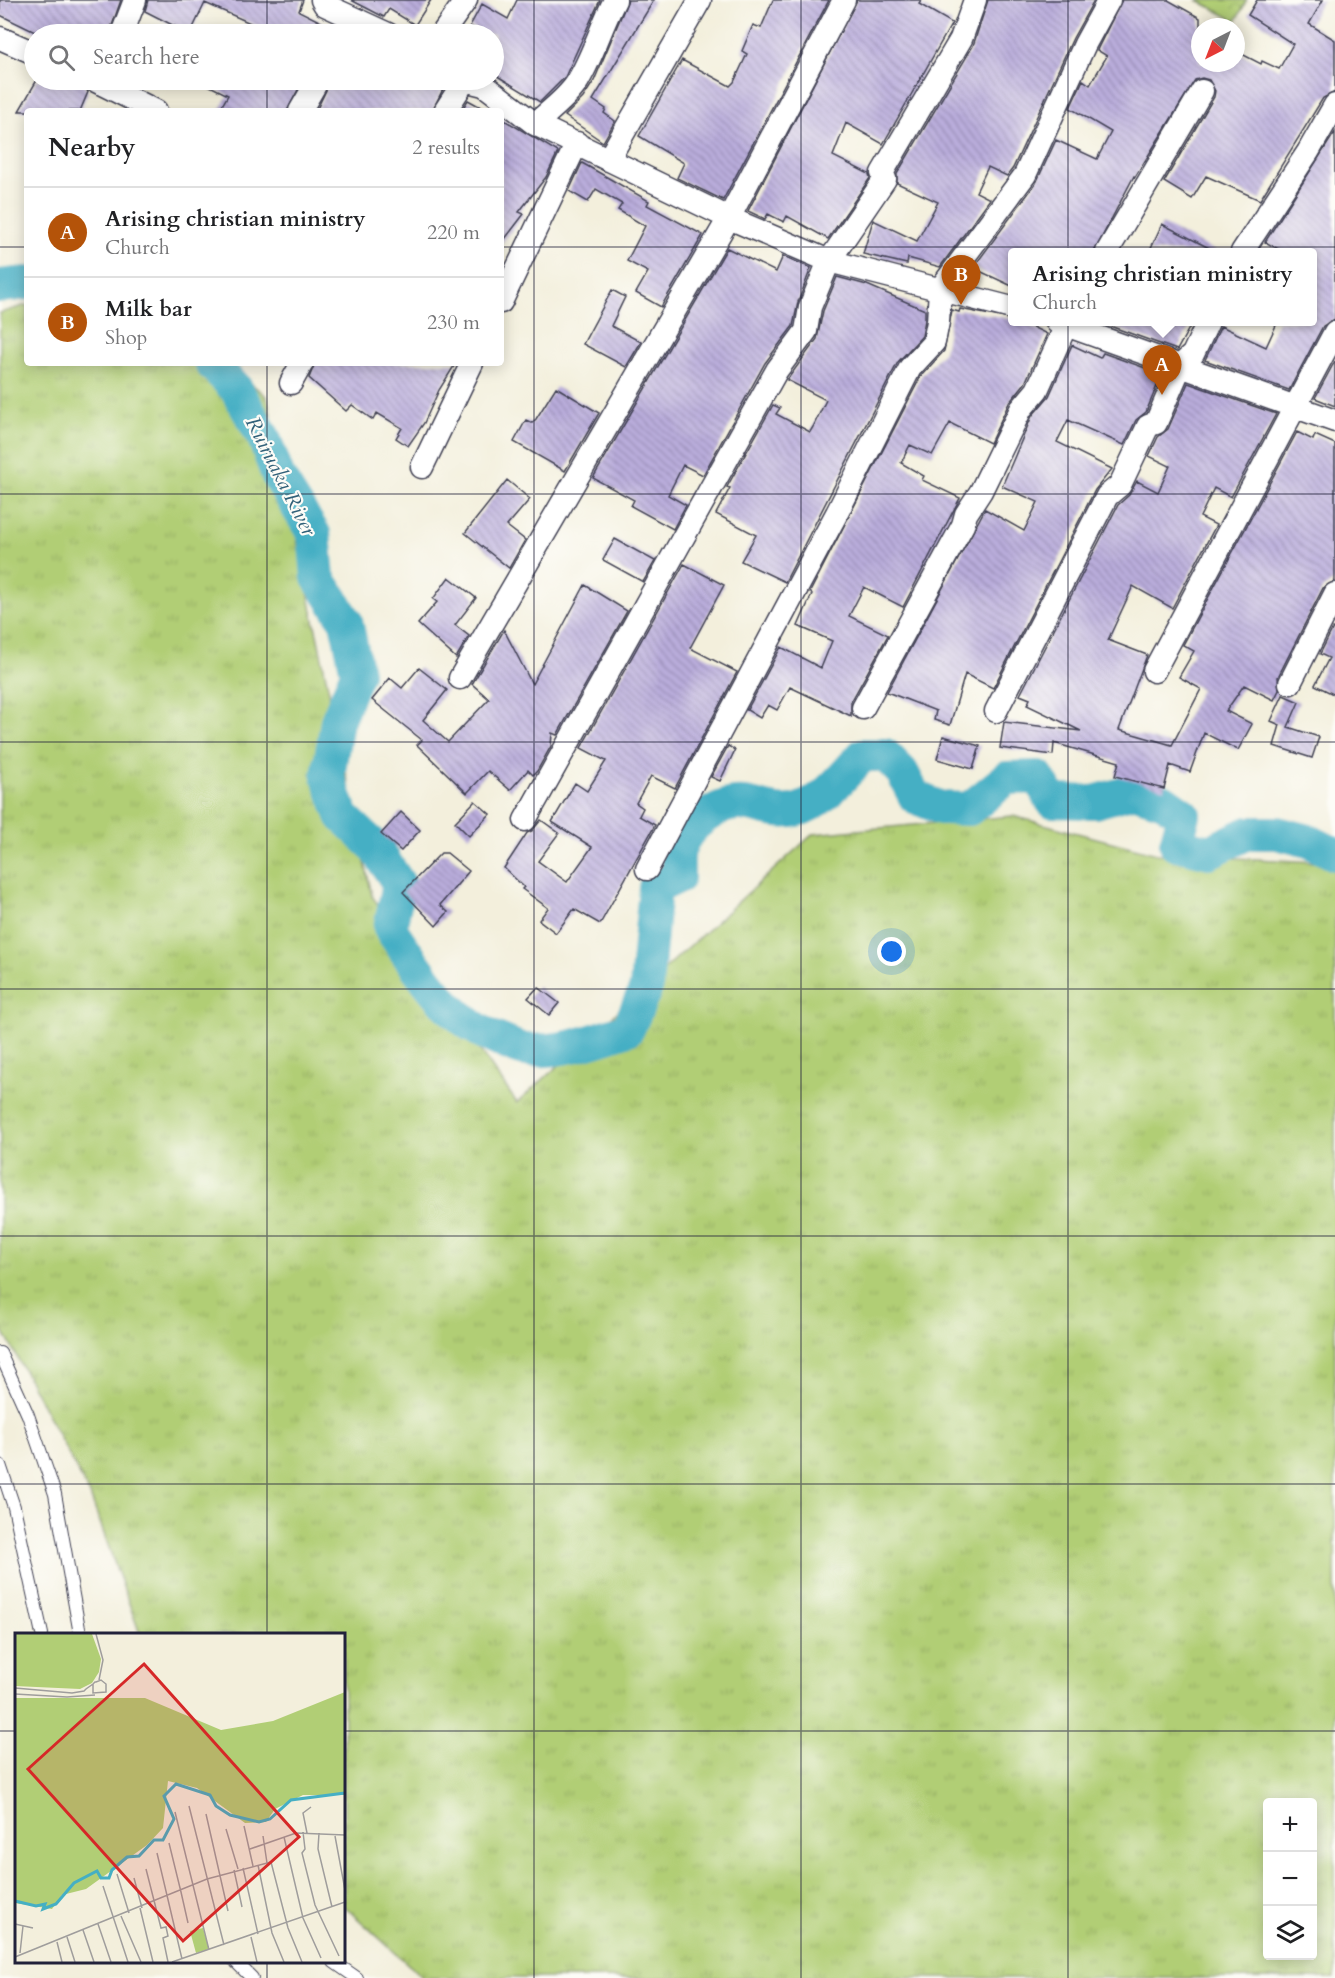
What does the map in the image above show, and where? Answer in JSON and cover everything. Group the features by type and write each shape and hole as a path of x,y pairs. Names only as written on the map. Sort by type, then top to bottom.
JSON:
{"street":[{"path":"126,24 135,0"},
{"path":"321,0 349,24"},
{"path":"449,24 466,0"},
{"path":"535,124 574,87 594,52 594,42 615,0"},
{"path":"608,160 700,0"},
{"path":"460,678 729,218 844,0"},
{"path":"525,820 777,370 806,331 810,307 830,261 885,179 882,173 962,39 975,0"},
{"path":"647,869 837,513 910,368 934,342 938,322 939,289 1025,175 1085,44 1109,0"},
{"path":"0,38 24,49"},
{"path":"118,90 150,108"},
{"path":"302,108 312,90"},
{"path":"447,108 458,90"},
{"path":"491,90 535,124 729,218 830,261 1008,308"},
{"path":"1109,248 1202,91"},
{"path":"1245,248 1308,152 1335,105"},
{"path":"504,296 578,143"},
{"path":"863,708 963,525 966,514 981,491 1021,409 1037,390 1062,326"},
{"path":"1075,326 1335,421"},
{"path":"996,711 1107,496 1120,485 1148,426 1156,423 1180,365 1192,354 1206,326"},
{"path":"1154,671 1335,332"},
{"path":"291,383 300,366"},
{"path":"422,467 471,366"},
{"path":"1290,683 1335,594"}],"lane":[{"path":"0,1353 28,1415 55,1494 80,1633"},
{"path":"0,1465 14,1507 42,1633"},
{"path":"237,1963 252,1978"},
{"path":"335,1963 357,1978"}],"green space":[{"path":"1197,0 1247,0 1238,18 1230,18"},
{"path":"24,306 24,366 231,366 267,397 372,896 517,1103 813,834 1013,816 1157,854 1335,863 1335,1978 423,1978 345,1907 345,1633 140,1633 90,1495 0,1325 0,313"}],"building":[{"path":"0,0 121,0 113,24 24,24 24,27 0,15"},
{"path":"148,0 303,0 299,11 325,24 253,24 205,3 195,24 170,24 145,11"},
{"path":"351,0 431,0 416,24 389,9 384,17"},
{"path":"517,0 600,0 565,77 540,102 504,80 504,24 471,24 482,4 508,19"},
{"path":"628,0 654,0 593,100 606,109 604,113 615,121 603,142 565,116 583,98 594,81"},
{"path":"773,0 829,0 723,200 677,178 684,163 639,136 682,60 730,86 734,82 747,54 742,51 753,25 761,28"},
{"path":"857,0 922,0 919,4 952,23 883,144 846,123 833,156 869,174 870,178 828,239 787,216 784,222 768,214 765,219 748,211"},
{"path":"988,0 1094,0 1073,38 1013,168 1007,176 988,167 976,192 990,199 940,267 908,258 907,264 863,254 873,220 917,241 938,202 897,183 897,174 973,46"},
{"path":"1122,0 1168,0 1200,18 1191,18 1191,72 1245,72 1245,56 1261,64 1262,61 1279,69 1293,44 1248,15 1257,0 1323,0 1309,24 1335,40 1335,92 1323,98 1260,200 1206,176 1192,199 1164,182 1214,97 1215,91 1209,80 1202,78 1195,80 1134,176 1096,248 1008,248 1008,284 973,268 1036,183 1056,140 1097,159 1111,132 1070,108 1083,80 1090,85 1107,56 1097,50"},
{"path":"31,90 87,90 88,92 81,108 24,108 24,111 19,111"},
{"path":"218,90 298,90 289,108 221,108 228,95"},
{"path":"326,90 442,90 434,108 317,108"},
{"path":"468,100 483,108 463,108"},
{"path":"504,120 558,152 546,177 519,212 524,214 504,240"},
{"path":"1335,132 1335,319 1323,326 1289,390 1205,360 1221,326 1266,347 1276,326 1317,326 1317,248 1276,248 1265,242"},
{"path":"582,163 649,201 647,205 703,235 661,307 636,293 648,272 627,261 645,226 618,210 622,204 596,189 588,202 569,191"},
{"path":"1162,224 1209,248 1151,248"},
{"path":"727,248 776,272 783,256 811,268 798,302 793,326 765,363 703,475 683,465 668,495 686,505 673,529 631,506 634,500 593,478"},
{"path":"837,277 867,285 925,310 925,320 922,336 898,362 785,582 741,561 756,535 716,514 730,488 727,487 773,405 780,408 776,414 810,432 813,427 826,400 787,380 817,339 823,311"},
{"path":"612,290 625,297 611,326 641,342 626,367 583,344"},
{"path":"960,309 1008,319 1008,326 1030,326 1047,334 1025,383 1009,403 990,443 950,423 932,455 910,445 901,463 924,476 922,480 960,498 903,607 864,587 849,616 888,635 851,702 851,716 790,687 777,710 768,705 760,718 747,710 781,647 821,668 832,641 798,626 812,594 810,592 921,376 944,351 952,310 959,312"},
{"path":"1110,326 1190,326 1177,350"},
{"path":"1072,345 1100,358 1103,353 1162,374 1146,412 1136,420 1124,445 1068,420 1057,442 1112,469 1095,490 993,688 965,674 950,725 934,720 936,711 887,692 985,509 1024,531 1038,502 1002,486 1032,416 1049,396"},
{"path":"1335,361 1335,406 1315,398"},
{"path":"314,366 454,366 439,390 424,423 408,446 396,438 402,428 377,413 373,420 352,405 346,411 309,378"},
{"path":"1188,383 1276,414 1231,497 1214,488 1200,517 1216,525 1172,608 1133,586 1108,640 1147,655 1119,730 1172,745 1201,689 1179,677 1194,651 1183,645 1297,432 1313,440 1315,435 1335,444 1335,581 1323,588 1278,677 1279,690 1274,700 1244,685 1226,711 1252,724 1238,750 1204,733 1190,772 1170,765 1164,789 1115,776 1119,762 1054,743 1053,755 1000,748 1004,722 1081,731 1027,705 1030,699 1020,695 1118,505 1129,495 1137,481 1158,492 1170,466 1149,456 1158,437 1168,429"},
{"path":"556,387 599,413 565,471 514,442 526,420 532,423 536,419"},
{"path":"507,480 530,499 507,526 525,540 509,568 465,533"},
{"path":"615,539 655,561 643,582 603,560"},
{"path":"684,564 724,585 690,648 737,672 675,788 651,776 636,803 643,808 639,816 655,825 600,924 574,909 556,933 539,920 548,908 522,889 524,887 504,868 527,833 532,831 541,820 559,833 538,861 567,882 592,847 552,822 575,783 587,791 606,761 581,748"},
{"path":"449,577 476,598 455,625 469,636 456,658 418,624 437,602 433,599"},
{"path":"585,585 627,611 557,735 552,733 551,746 537,771 533,775 528,770 510,790 488,771 467,793 417,745 422,740 372,700 390,678 402,688 419,668 447,690 423,720 448,742 489,699 472,684 504,630 532,684"},
{"path":"1333,628 1335,629 1335,695 1315,685 1329,658 1320,654"},
{"path":"1283,695 1299,702 1288,727 1319,737 1312,758 1274,746 1280,725 1271,721"},
{"path":"943,736 980,746 973,769 937,759"},
{"path":"728,746 735,750 720,781 711,777"},
{"path":"475,801 490,814 469,836 455,822"},
{"path":"401,812 420,830 401,851 381,834"},
{"path":"441,853 447,853 469,871 440,905 448,912 436,926 403,892"},
{"path":"538,987 559,1003 549,1015 528,998"}],"waterway":[{"name":"Ruiruaka River","path":"0,286 24,283"},
{"name":"Ruiruaka River","path":"214,366 236,389 264,438 278,476 314,534 318,578 346,621 357,673 337,721 328,776 342,816 375,847 399,884 390,928 438,995 468,1023 485,1034 521,1049 552,1050 578,1045 628,1029 646,988 655,888 678,877 679,850 688,832 704,817 733,804 782,811 797,810 807,806 825,795 863,755 885,755 902,772 915,797 941,808 969,809 1007,778 1038,777 1052,801 1094,802 1134,791 1164,801 1184,815 1176,844 1209,852 1248,833 1277,833 1309,841 1335,854"}],"place":[{"name":"Milk bar","path":"961,305"},
{"name":"Arising christian ministry","path":"1162,395"}]}
